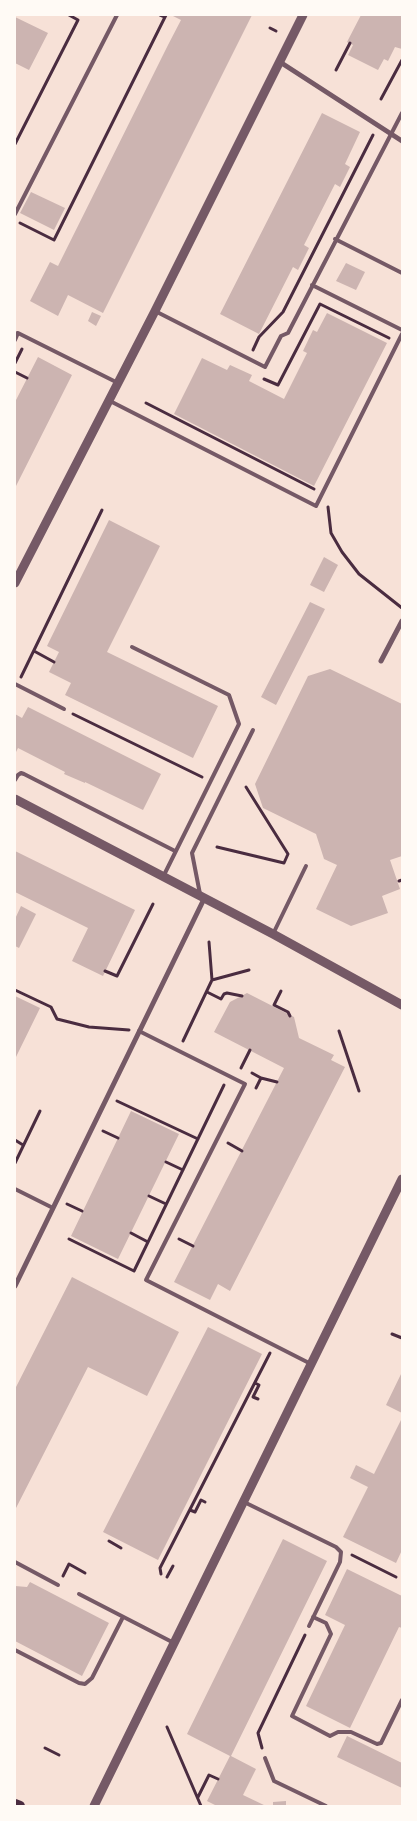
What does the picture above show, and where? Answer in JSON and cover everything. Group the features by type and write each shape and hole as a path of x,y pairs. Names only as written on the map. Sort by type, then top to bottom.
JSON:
{"main road":[{"path":"15,1804 20,1806"}],"street":[{"path":"15,583 155,312 303,15"},
{"path":"280,62 402,141"},
{"path":"381,661 402,621"},
{"path":"15,799 273,934 402,1005"},
{"path":"15,1286 202,897"},
{"path":"94,1806 402,1179"}],"lane":[{"path":"15,214 117,15"},
{"path":"155,312 265,367 281,336 288,333 402,113"},
{"path":"336,239 402,273"},
{"path":"312,285 402,330"},
{"path":"15,340 17,334 118,383"},
{"path":"109,400 316,506 402,334"},
{"path":"132,646 229,695 239,724 163,877"},
{"path":"15,684 64,709"},
{"path":"202,897 192,853 253,730"},
{"path":"15,780 21,773 24,774 175,851"},
{"path":"273,934 306,866"},
{"path":"139,1031 245,1084 146,1280 311,1364"},
{"path":"15,1189 53,1208"},
{"path":"243,1502 336,1547 341,1552 342,1558 309,1626"},
{"path":"15,1562 58,1585"},
{"path":"79,1594 174,1643"},
{"path":"15,1650 79,1683 86,1683 92,1678 123,1617"},
{"path":"314,1617 326,1623 331,1634 292,1716 330,1736 338,1732 351,1732 377,1744 381,1743 402,1700"},
{"path":"265,1758 274,1781 326,1806"}],"path":[{"path":"15,144 78,20 69,15"},
{"path":"15,220 54,240 166,16 160,15"},
{"path":"270,28 276,31"},
{"path":"336,70 350,43"},
{"path":"381,99 402,60"},
{"path":"251,354 259,337 283,312 373,136"},
{"path":"320,304 392,340"},
{"path":"15,372 27,378"},
{"path":"146,403 316,490"},
{"path":"328,503 331,533 342,552 359,574 402,608"},
{"path":"20,680 102,510"},
{"path":"34,652 54,662"},
{"path":"64,709 210,781"},
{"path":"217,847 284,863 288,854 246,787"},
{"path":"105,971 117,976 152,904"},
{"path":"179,1051 212,980 209,942"},
{"path":"212,980 249,970"},
{"path":"15,990 51,1007 58,1019 89,1027 139,1031"},
{"path":"281,991 274,1005 288,1012 290,1016"},
{"path":"207,992 221,999 227,993 242,996"},
{"path":"339,1031 359,1091"},
{"path":"240,1068 250,1050"},
{"path":"69,1239 134,1270 228,1076"},
{"path":"261,1078 277,1082"},
{"path":"117,1100 198,1139"},
{"path":"15,1163 40,1111"},
{"path":"102,1131 118,1138"},
{"path":"15,1140 24,1145"},
{"path":"228,1144 242,1150"},
{"path":"166,1162 183,1170"},
{"path":"149,1196 166,1204"},
{"path":"66,1203 82,1211"},
{"path":"131,1233 148,1242"},
{"path":"179,1239 193,1246"},
{"path":"392,1334 402,1338"},
{"path":"161,1574 160,1568 270,1353"},
{"path":"255,1383 259,1385 253,1396 258,1399"},
{"path":"190,1510 195,1512 200,1500 205,1502"},
{"path":"109,1541 122,1548"},
{"path":"336,1547 396,1577"},
{"path":"58,1585 69,1564 86,1573"},
{"path":"167,1577 173,1566"},
{"path":"265,1758 258,1733 309,1626"},
{"path":"168,1727 201,1806"},
{"path":"45,1748 59,1755"},
{"path":"198,1797 209,1775 218,1779"}],"building":[{"path":"171,15 252,15 103,313 68,295 58,316 30,301 50,262 58,266 181,20"},
{"path":"361,15 402,15 402,49 395,47 388,61 384,59 378,70 348,55 353,45 347,42"},
{"path":"15,17 48,33 29,70 15,63"},
{"path":"322,113 360,132 345,164 350,167 340,187 335,184 304,245 309,248 298,270 293,267 259,334 220,314"},
{"path":"31,192 65,208 54,230 20,213"},
{"path":"346,263 365,272 356,290 336,281"},
{"path":"92,312 101,316 96,326 88,321"},
{"path":"327,313 387,343 314,486 174,414 202,358 227,370 230,365 252,375 249,381 284,399 307,353 303,351 313,330 317,332"},
{"path":"38,357 72,375 15,488 15,402"},
{"path":"109,520 160,546 107,652 218,706 193,758 65,695 71,683 49,672 59,652 47,646"},
{"path":"324,557 338,565 324,592 310,585"},
{"path":"310,602 325,609 276,705 261,697"},
{"path":"330,669 402,704 402,856 390,860 400,889 382,896 388,913 351,926 316,909 337,865 324,859 316,834 263,808 255,784 308,676"},
{"path":"28,707 161,774 143,810 64,774 65,772 18,748 15,752 15,714 22,718"},
{"path":"15,851 135,910 103,976 72,961 88,928 15,892"},
{"path":"21,906 36,914 19,948 15,946 15,919"},
{"path":"247,993 294,1017 299,1038 334,1055 331,1060 345,1067 230,1291 218,1284 210,1300 174,1282 284,1068 214,1032 230,1002"},
{"path":"15,996 40,1008 15,1059"},
{"path":"131,1111 179,1134 118,1259 71,1236"},
{"path":"72,1277 179,1332 147,1396 88,1367 15,1510 15,1389"},
{"path":"208,1327 262,1354 158,1560 103,1532"},
{"path":"402,1372 402,1413 386,1405"},
{"path":"402,1418 402,1550 396,1563 343,1537 368,1487 350,1478 356,1465 374,1474"},
{"path":"283,1539 327,1561 231,1756 256,1769 243,1795 266,1806 217,1806 207,1801 230,1756 187,1734"},
{"path":"347,1569 402,1596 402,1628 399,1627 350,1728 306,1706 345,1625 325,1615"},
{"path":"30,1582 109,1623 82,1676 15,1641 15,1586 27,1587"},
{"path":"347,1736 402,1763 402,1788 337,1757"},
{"path":"286,1801 286,1806 273,1806 273,1802"}]}
